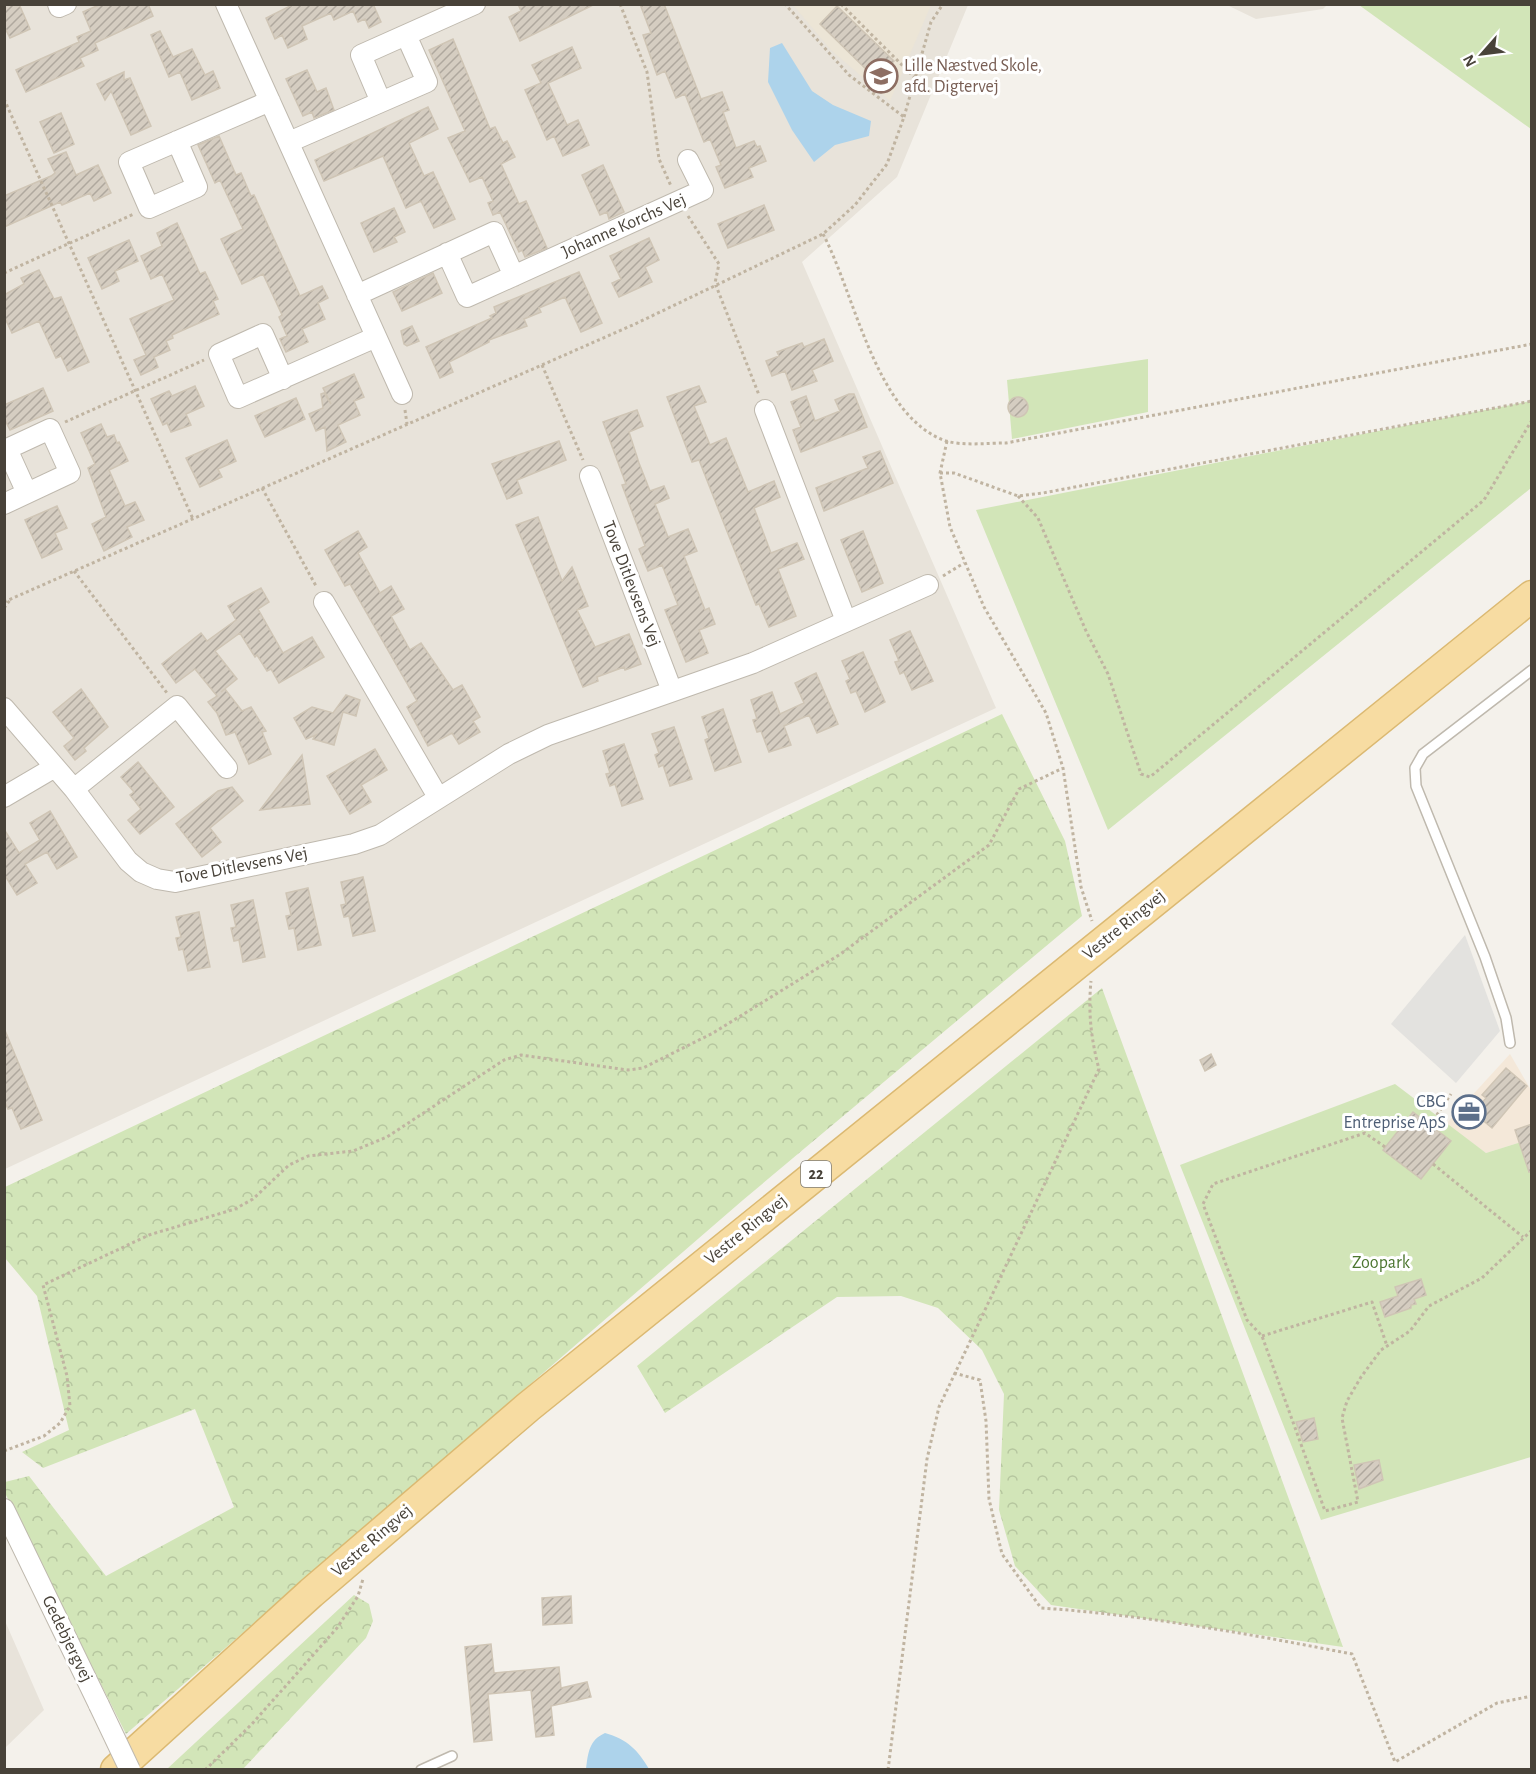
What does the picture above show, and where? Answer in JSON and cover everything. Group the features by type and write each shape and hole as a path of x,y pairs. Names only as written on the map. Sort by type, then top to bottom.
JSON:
{"main road":[{"name":"Vestre Ringvej","path":"116,1770 311,1593 528,1407 1532,596"}],"street":[{"path":"58,4 59,8 66,4"},
{"path":"226,4 402,394"},
{"path":"381,102 361,55 475,4"},
{"path":"289,142 427,82 406,35"},
{"path":"177,141 197,187 148,208 129,162 177,141 270,101"},
{"name":"Johanne Korchs Vej","path":"447,253 467,297 703,190 688,160"},
{"path":"357,295 494,232 514,276"},
{"path":"283,379 263,334 219,354 238,399 283,379 376,337"},
{"path":"765,410 846,621"},
{"path":"4,504 70,473 50,429 7,449 27,493"},
{"name":"Tove Ditlevsens Vej","path":"590,476 672,691"},
{"name":"Tove Ditlevsens Vej","path":"4,708 74,789 128,861 141,872 157,879 175,882 354,843 380,835 509,754 548,735 753,663 928,585"},
{"path":"324,602 438,797"},
{"path":"74,789 177,706 227,768"},
{"path":"4,797 55,767"},
{"name":"Gedebjergvej","path":"4,1509 130,1770"}],"lane":[{"path":"1510,1043 1506,1018 1485,957 1416,786 1415,768 1423,754 1532,670"},
{"path":"421,1770 452,1756"}],"path":[{"path":"620,4 647,72 659,159 678,201 719,264 715,284 765,410"},
{"path":"785,4 849,75 904,117"},
{"path":"841,4 914,76"},
{"path":"4,602 635,324 823,234 855,205 887,164 904,117 931,22 943,4"},
{"path":"4,99 193,519"},
{"path":"4,273 148,208"},
{"path":"823,234 839,263 880,374 899,407 918,425 947,441 1006,443 1532,344"},
{"path":"50,429 219,354"},
{"path":"542,365 590,476"},
{"path":"1018,496 1532,401"},
{"path":"940,473 954,473 1018,496 1038,518 1086,631 1108,674 1141,774 1150,777 1484,500 1532,420"},
{"path":"947,441 940,473 950,526 984,607 1046,714 1063,768 1081,887 1100,944"},
{"path":"261,488 324,602"},
{"path":"928,585 964,563"},
{"path":"74,571 177,706"},
{"path":"4,608 11,599"},
{"path":"4,1451 44,1436 60,1423 70,1406 67,1376 43,1285 149,1235 235,1209 253,1199 289,1165 309,1156 353,1151 387,1137 504,1060 521,1055 628,1070 643,1068 713,1033 839,955 962,865 988,845 1019,789 1063,768"},
{"path":"888,1770 927,1459 939,1407 1099,1069 1091,1038 1089,1010 1092,973"},
{"path":"1430,1125 1451,1094"},
{"path":"1385,1148 1365,1133 1212,1184 1203,1204 1247,1320 1262,1336 1325,1511 1358,1502 1342,1418 1347,1401 1361,1377 1387,1346 1410,1331 1429,1306 1482,1278 1532,1230"},
{"path":"1433,1164 1523,1237"},
{"path":"1262,1336 1372,1302 1387,1346"},
{"path":"954,1373 980,1380 986,1421 989,1500 1002,1554 1041,1608 1099,1612 1247,1634 1352,1654 1395,1762 1467,1718 1497,1704 1532,1696"},
{"path":"205,1770 252,1724 337,1628 358,1596 364,1574"}],"shaded area":[{"path":"4,5 968,5 897,177 802,262 996,708 5,1169"},
{"name":"Lille Næstved Skole, afd. Digtervej","path":"793,5 931,5 890,101 831,50"},
{"path":"1227,5 1327,5 1323,9 1256,19"},
{"path":"1465,935 1500,1031 1456,1083 1391,1024"},
{"path":"1510,1054 1531,1090 1531,1139 1486,1153 1446,1124"},
{"path":"5,1621 44,1710 4,1748"}],"green space":[{"path":"1359,5 1531,5 1531,129"},
{"path":"1148,359 1148,412 1012,439 1007,380"},
{"path":"1531,401 1531,488 1108,830 976,510"},
{"path":"1002,714 1065,841 1082,916 743,1200 126,1734 5,1493 5,1482 29,1476 106,1576 234,1507 195,1409 43,1468 22,1452 69,1430 37,1296 5,1258 5,1187"},
{"path":"1102,988 1343,1647 1051,1605 1015,1566 999,1510 1004,1394 982,1350 938,1308 901,1296 837,1297 665,1413 637,1366"},
{"name":"Zoopark","path":"1395,1084 1486,1153 1531,1139 1531,1457 1321,1520 1180,1165"},
{"path":"354,1595 369,1604 373,1621 366,1638 243,1769 167,1769"}],"water":[{"path":"782,43 812,91 833,105 871,121 869,136 835,145 814,162 792,130 768,82 770,48"},
{"path":"605,1733 620,1738 631,1746 649,1769 586,1769 592,1743"}],"building":[{"path":"4,4 19,4 30,29 10,38 4,26"},
{"path":"101,4 148,4 153,16 95,43 98,50 80,58 84,66 26,92 16,70 79,42 77,37 91,31 83,12"},
{"path":"294,4 373,4 381,22 369,28 365,19 358,22 353,11 334,20 331,13 302,26 307,39 288,48 282,35 275,39 266,18"},
{"path":"518,4 595,4 520,41 509,17 521,11"},
{"path":"640,4 664,4 701,99 722,92 729,110 723,112 736,148 754,141 757,147 760,146 766,161 749,168 753,177 725,188 716,167 721,165 710,139 704,142 685,94 676,98 665,71 657,75 643,35 651,33"},
{"path":"837,6 894,61 876,79 820,24"},
{"path":"160,31 173,57 192,49 205,75 213,71 220,88 192,100 180,72 169,77 151,35"},
{"path":"453,39 490,129 495,127 503,143 507,141 515,157 501,164 519,204 526,201 547,248 525,257 522,250 519,252 500,212 493,215 488,203 493,201 482,177 470,182 448,138 465,131 429,50"},
{"path":"572,47 581,68 548,83 567,125 578,120 589,145 563,156 554,136 547,140 525,90 541,83 532,65"},
{"path":"307,70 317,92 326,88 334,110 314,118 312,112 303,116 286,79"},
{"path":"124,72 124,80 130,78 151,126 131,135 111,91 105,100 97,84"},
{"path":"428,107 438,129 409,143 424,176 433,172 455,219 434,228 421,201 406,208 383,156 324,181 315,160"},
{"path":"61,113 74,144 54,153 40,122"},
{"path":"219,136 236,175 241,173 251,196 254,195 300,296 322,286 328,298 318,303 325,319 302,329 308,342 286,352 280,339 287,336 279,317 282,315 263,274 242,284 221,239 243,229 220,180 215,183 198,145"},
{"path":"66,152 76,175 98,165 111,193 94,201 90,193 62,205 60,202 4,227 4,196 51,176 55,173 48,159"},
{"path":"603,165 624,212 609,219 607,212 600,215 582,175"},
{"path":"764,205 774,230 728,248 718,224"},
{"path":"394,208 405,232 394,237 397,242 374,252 361,223"},
{"path":"177,223 200,274 205,272 218,299 213,301 219,314 172,335 173,338 166,341 170,350 154,357 158,367 141,375 134,360 146,355 130,319 174,300 162,274 151,279 141,256 162,246 157,233"},
{"path":"649,238 659,260 645,267 652,282 619,297 612,283 621,279 610,256"},
{"path":"129,240 138,261 115,271 119,281 102,289 88,258"},
{"path":"39,270 54,299 61,297 89,362 68,371 61,356 56,358 39,321 12,333 4,316 4,295 24,284 21,278"},
{"path":"579,272 602,323 581,332 565,297 539,308 541,312 524,319 527,326 489,340 449,362 453,372 440,378 426,347 492,318 490,316 496,313 494,307"},
{"path":"433,273 442,293 402,311 393,292"},
{"path":"412,326 419,341 407,346 404,344 401,331"},
{"path":"824,339 833,361 812,370 817,381 792,390 785,371 772,376 766,361 779,356 777,352 802,343 804,347"},
{"path":"354,374 364,397 354,401 360,415 338,425 346,442 327,451 325,427 316,431 309,414 323,408 321,394 324,393 331,404 323,388"},
{"path":"195,386 204,406 186,414 191,425 171,432 167,423 163,425 151,399 169,391 172,396"},
{"path":"699,386 706,402 694,406 710,445 726,438 748,492 774,481 780,497 754,508 771,553 797,543 804,559 778,569 796,616 769,627 759,604 756,605 699,460 692,462 667,397"},
{"path":"43,388 53,411 10,430 4,418 4,405"},
{"path":"854,394 867,427 801,452 793,430 801,427 791,402 806,396 815,421 840,411 835,400"},
{"path":"1014,397 1022,397 1028,403 1028,411 1022,417 1014,417 1008,411 1008,403"},
{"path":"296,398 305,419 265,437 255,416"},
{"path":"637,410 643,426 629,432 639,463 650,491 664,486 669,498 655,504 668,537 688,529 697,551 684,556 705,610 709,608 715,624 699,630 708,653 686,662 665,610 678,605 662,565 648,571 639,549 645,546 622,485 626,484 603,422"},
{"path":"101,424 107,437 114,435 128,461 109,470 125,506 135,502 144,520 127,527 132,537 104,551 92,524 106,517 88,468 95,464 81,433"},
{"path":"227,440 236,461 218,469 222,477 200,487 186,458"},
{"path":"559,441 566,460 517,480 522,493 507,499 492,464"},
{"path":"880,451 893,483 824,511 816,488 868,468 863,457"},
{"path":"57,506 67,528 55,533 62,549 42,558 25,520"},
{"path":"538,517 562,581 572,567 588,606 577,610 595,647 629,634 641,664 625,670 624,667 597,677 598,681 583,687 516,525"},
{"path":"358,531 367,547 358,553 380,593 391,586 404,609 391,616 410,650 421,643 453,690 462,685 480,717 473,721 480,732 459,744 452,733 428,746 407,707 417,701 350,584 345,586 325,550"},
{"path":"863,531 883,583 862,592 841,540"},
{"path":"261,588 269,602 258,609 283,653 312,637 324,657 279,683 271,669 267,671 257,655 255,657 240,633 215,651 237,679 221,692 225,689 242,711 251,707 266,731 262,732 271,754 249,764 235,732 226,735 217,713 208,702 217,696 195,669 176,683 162,664 201,633 207,641 236,620 228,606"},
{"path":"910,631 933,681 912,690 904,672 900,674 895,662 899,661 890,640"},
{"path":"863,652 885,702 865,712 856,691 851,693 846,681 850,679 842,661"},
{"path":"816,673 838,724 817,733 809,715 784,726 791,745 769,752 761,731 757,732 753,720 757,719 751,700 772,692 780,714 804,703 795,683"},
{"path":"81,689 108,727 84,748 86,751 75,760 64,746 74,738 53,712"},
{"path":"346,695 360,700 356,716 343,712 334,745 313,739 316,735 306,739 294,718 312,707 333,713"},
{"path":"723,709 741,762 715,771 705,740 709,738 702,717"},
{"path":"674,727 692,779 670,786 663,765 659,767 655,755 659,753 652,734"},
{"path":"624,744 643,799 622,806 615,784 610,786 606,774 610,773 603,751"},
{"path":"375,749 387,770 361,785 371,802 350,814 327,776"},
{"path":"302,755 310,804 260,810 279,785"},
{"path":"138,762 174,807 140,834 128,820 141,809 130,795 134,792 121,777"},
{"path":"232,787 243,801 210,828 221,842 202,857 176,824 218,791"},
{"path":"50,811 77,857 57,869 47,852 25,864 37,883 17,895 4,874 4,829 19,853 40,840 30,823"},
{"path":"363,877 375,931 353,936 349,916 344,917 341,905 346,904 341,882"},
{"path":"308,888 321,945 298,950 294,928 289,929 286,916 291,915 286,893"},
{"path":"253,900 265,957 243,962 239,940 234,941 231,928 236,927 231,905"},
{"path":"199,912 210,967 188,971 183,949 179,950 176,938 181,937 176,917"},
{"path":"4,1028 42,1120 21,1129 12,1108 8,1109 4,1100"},
{"path":"1211,1054 1216,1065 1205,1071 1200,1060"},
{"path":"1506,1068 1527,1086 1492,1128 1474,1113 1486,1098 1482,1095"},
{"path":"1413,1112 1451,1141 1421,1179 1383,1150"},
{"path":"1532,1124 1532,1171 1529,1172 1515,1130"},
{"path":"1421,1279 1426,1295 1414,1299 1416,1304 1411,1305 1411,1308 1385,1317 1380,1302 1398,1296 1395,1287"},
{"path":"1314,1418 1318,1439 1303,1442 1296,1422"},
{"path":"1379,1460 1383,1480 1359,1489 1354,1465"},
{"path":"571,1596 572,1623 543,1625 542,1598"},
{"path":"491,1644 494,1673 559,1667 561,1688 587,1682 591,1697 551,1706 554,1735 536,1737 531,1690 488,1694 492,1740 474,1742 465,1647"}],"place":[{"name":"Lille Næstved Skole, afd. Digtervej","path":"881,76"},
{"name":"CBG Entreprise ApS","path":"1469,1112"}]}
